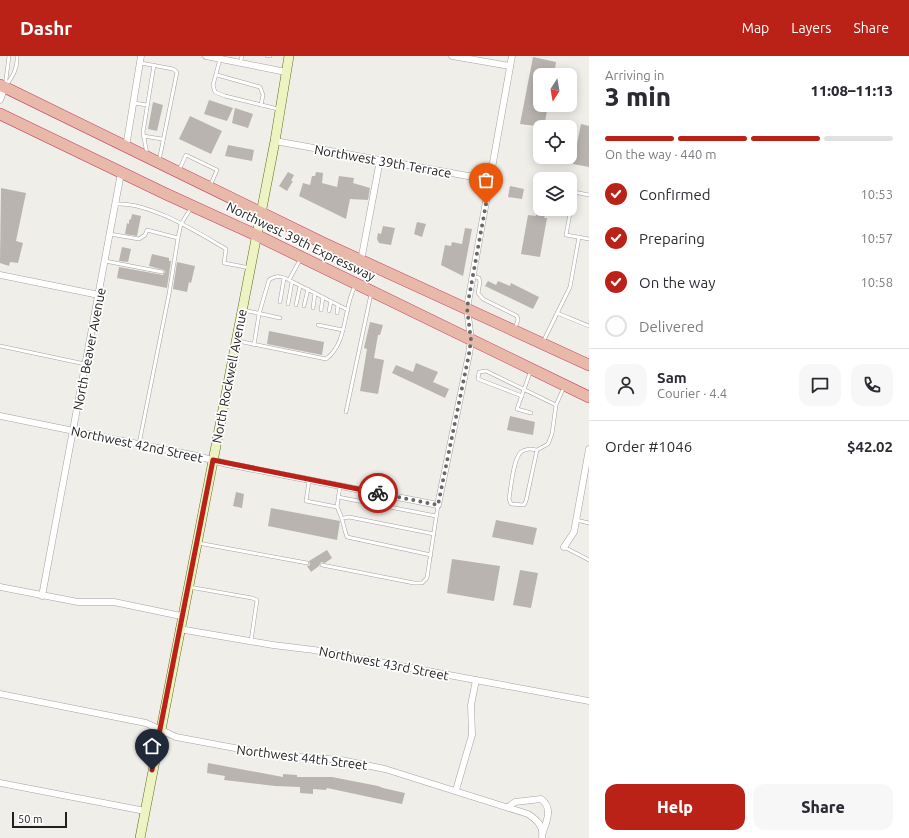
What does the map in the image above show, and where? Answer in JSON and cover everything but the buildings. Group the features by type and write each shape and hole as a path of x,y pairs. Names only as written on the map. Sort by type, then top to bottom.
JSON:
{"highway":[{"name":"Northwest 39th Expressway","path":"2,86 361,261 467,308 589,365"},
{"name":"Northwest 39th Expressway","path":"0,114 121,173 256,235 589,397"}],"main road":[{"name":"North Rockwell Avenue","path":"140,838 181,616 275,141 289,56"}],"street":[{"path":"126,147 141,56"},
{"path":"206,56 220,59 241,59 286,72"},
{"path":"452,56 510,66"},
{"path":"438,505 471,340 467,308 512,56"},
{"path":"0,100 2,86"},
{"name":"Northwest 39th Terrace","path":"275,141 490,180"},
{"path":"361,261 380,160"},
{"name":"North Beaver Avenue","path":"42,596 121,173"},
{"path":"0,275 99,295"},
{"name":"Northwest 42nd Street","path":"0,416 139,444 309,481 438,505"},
{"path":"564,547 574,532 589,449"},
{"path":"0,587 78,602 114,602 181,616"},
{"name":"Northwest 43rd Street","path":"179,629 251,642 314,650 589,701"},
{"path":"456,790 472,735 471,705 476,680"},
{"name":"Northwest 44th Street","path":"0,694 146,723 176,737 259,753 363,764 404,774 528,814 535,818 540,824 543,835"},
{"path":"0,783 145,811"},
{"name":"Northwest 44th Street","path":"508,807 515,802 541,799 546,802 549,809 543,835"}],"lane":[{"path":"2,86 9,56"},
{"path":"2,86 15,73 18,63 17,56"},
{"path":"220,59 217,76 213,85 215,92 224,96 280,110"},
{"path":"140,63 173,69 177,72 158,163"},
{"path":"147,157 143,136 154,66"},
{"path":"217,76 260,86 263,95 261,105"},
{"path":"134,103 147,105"},
{"path":"143,136 162,139"},
{"path":"178,172 186,155 217,170 209,187"},
{"path":"589,195 574,192 566,235 589,239"},
{"path":"116,204 130,203 181,224 226,249 224,263 250,268"},
{"path":"139,444 169,294 181,224 192,205"},
{"path":"110,234 139,239 145,235 147,230 178,238"},
{"path":"543,343 570,287 579,237"},
{"path":"288,304 291,281 301,257"},
{"path":"105,261 162,272"},
{"path":"254,345 259,314 269,280 275,276 291,281 348,310"},
{"path":"473,276 479,278 480,282 478,292 483,300 517,316 518,324 514,330"},
{"path":"280,302 284,278"},
{"path":"236,340 326,359 330,356 343,330 350,296 356,284"},
{"path":"296,306 300,286"},
{"path":"304,306 308,289"},
{"path":"346,412 372,291"},
{"path":"312,308 316,293"},
{"path":"321,310 323,297"},
{"path":"329,312 331,301"},
{"path":"337,313 338,305"},
{"path":"242,310 278,316"},
{"path":"557,313 589,326"},
{"path":"326,327 327,321"},
{"path":"334,328 335,323"},
{"path":"318,325 343,330"},
{"path":"0,346 86,364"},
{"path":"531,369 517,409 531,413"},
{"path":"522,396 478,379 479,372 486,371 556,405"},
{"path":"537,450 526,501 524,505 520,506 511,504 509,499 517,458 522,452 528,449 537,450 548,444 552,434 556,405 565,385"},
{"path":"309,481 306,501 337,507"},
{"path":"340,486 337,507 344,518 343,526 347,536 430,555"},
{"path":"383,506 384,495"},
{"path":"338,497 436,516"},
{"path":"322,565 414,584 422,583 427,578 438,505"},
{"path":"344,518 349,517 434,534"},
{"path":"576,520 589,523"},
{"path":"196,543 308,563"},
{"path":"564,547 589,560"},
{"path":"187,587 252,598 257,603 251,642"}],"way so far":[{"path":"378,493 438,505 469,354 471,340 467,308 486,204"}],"route":[{"path":"152,770 181,616 213,460 309,481 378,493"}]}
